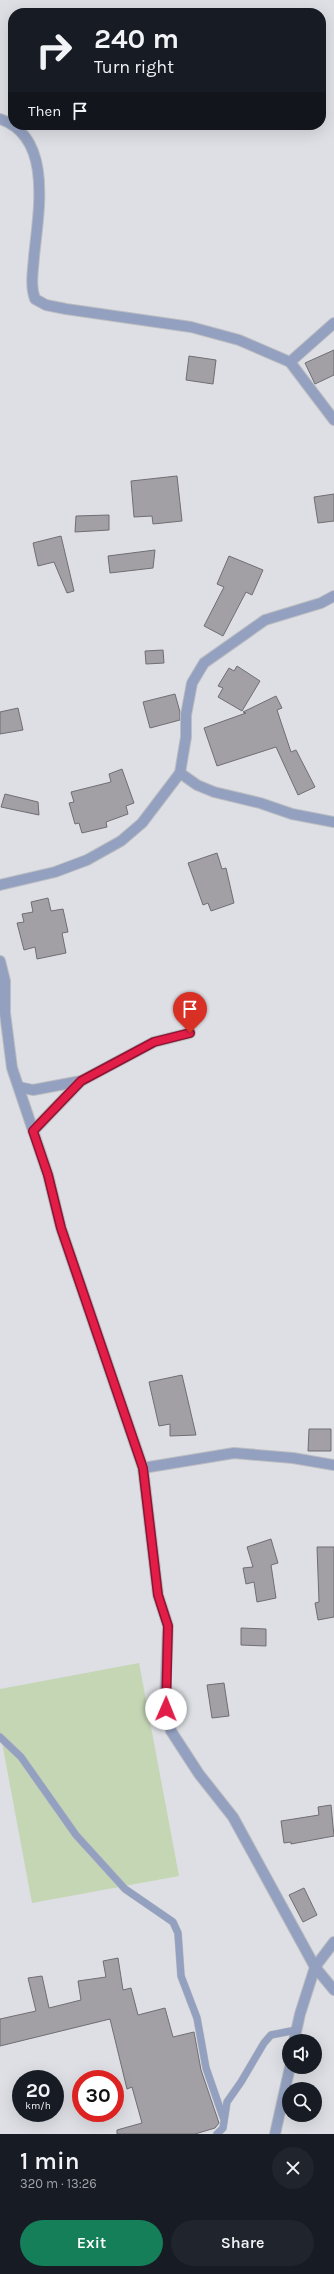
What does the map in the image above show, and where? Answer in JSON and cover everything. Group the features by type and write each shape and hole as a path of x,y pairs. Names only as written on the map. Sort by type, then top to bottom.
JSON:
{"street":[{"path":"18,130 24,136 34,152 37,166 39,208 32,289 35,300 46,305 66,310 191,327 222,334 290,362 334,420"},
{"path":"290,362 334,323"},
{"path":"0,885 55,872 87,860 121,841 142,823 180,773 186,737 186,715 192,682 204,663 228,644 265,620 284,612 321,603 334,596"},
{"path":"180,773 197,785 214,792 260,803 292,814 334,822"},
{"path":"0,961 5,981 8,1043 12,1068 48,1175 61,1228 143,1468 158,1595 168,1626 165,1700 171,1731 176,1741 241,1829 315,1967 334,1990"},
{"path":"19,1088 33,1090 81,1081 154,1042 190,1033"},
{"path":"33,1131 81,1081"},
{"path":"143,1468 234,1453 293,1458 334,1465"},
{"path":"295,2034 315,1967 334,1942"},
{"path":"275,2134 288,2074"}],"lane":[{"path":"0,1736 21,1757 76,1835 125,1889 173,1922 178,1933 180,1976 197,2018 206,2068 223,2117"},
{"path":"217,2134 223,2128 223,2117 227,2102 241,2082 264,2043 271,2035 296,2030"}],"green space":[{"path":"139,1663 179,1876 32,1903 0,1732 0,1689"}],"building":[{"path":"334,350 334,375 315,384 305,363"},
{"path":"189,356 216,360 213,384 186,380"},
{"path":"177,476 182,521 153,524 152,516 134,517 131,481"},
{"path":"334,494 334,521 318,523 314,497"},
{"path":"109,515 109,530 75,532 76,516"},
{"path":"61,536 74,591 67,593 54,562 38,566 33,543"},
{"path":"155,550 153,568 110,573 108,556"},
{"path":"229,556 263,570 252,595 246,592 223,636 204,626 224,587 217,584"},
{"path":"163,650 164,663 146,664 145,651"},
{"path":"237,666 260,681 242,711 218,697 223,688 218,686 229,668 234,671"},
{"path":"175,694 180,712 180,720 150,728 143,702"},
{"path":"276,696 282,708 277,710 291,752 296,750 315,787 298,795 276,747 217,766 204,728 246,713 243,712"},
{"path":"18,708 23,730 0,734 0,712"},
{"path":"122,769 134,803 126,806 128,814 106,822 107,827 82,833 79,823 75,824 69,803 74,802 71,792 111,782 109,774"},
{"path":"5,794 38,802 39,815 1,807"},
{"path":"217,853 222,869 226,868 234,903 211,911 208,903 203,905 188,863"},
{"path":"48,898 51,911 63,909 68,932 62,933 66,953 37,959 35,947 24,950 17,923 24,922 22,914 33,912 31,902"},
{"path":"182,1375 196,1435 170,1436 170,1424 159,1426 149,1382"},
{"path":"309,1429 331,1429 331,1451 308,1451"},
{"path":"271,1539 278,1563 271,1565 276,1598 257,1602 254,1582 246,1584 243,1568 253,1567 247,1547"},
{"path":"317,1547 334,1547 334,1617 318,1620 315,1603 319,1602"},
{"path":"241,1628 266,1629 266,1646 241,1645"},
{"path":"224,1683 229,1716 212,1718 207,1685"},
{"path":"331,1805 334,1836 291,1844 291,1842 284,1843 281,1821 319,1815 318,1807"},
{"path":"304,1888 317,1915 303,1922 289,1895"},
{"path":"118,1958 123,1990 131,1988 138,2015 165,2008 173,2037 194,2032 201,2070 219,2123 215,2128 195,2134 117,2134 117,2130 142,2123 132,2087 127,2089 124,2070 122,2070 110,2019 0,2046 0,2019 36,2011 28,1978 42,1976 49,2008 81,2000 78,1981 106,1977 103,1961"}],"route":[{"path":"166,1709 165,1700 167,1687 168,1626 158,1595 143,1468 76,1268 61,1228 48,1175 33,1131 81,1081 154,1042 190,1033"}]}
